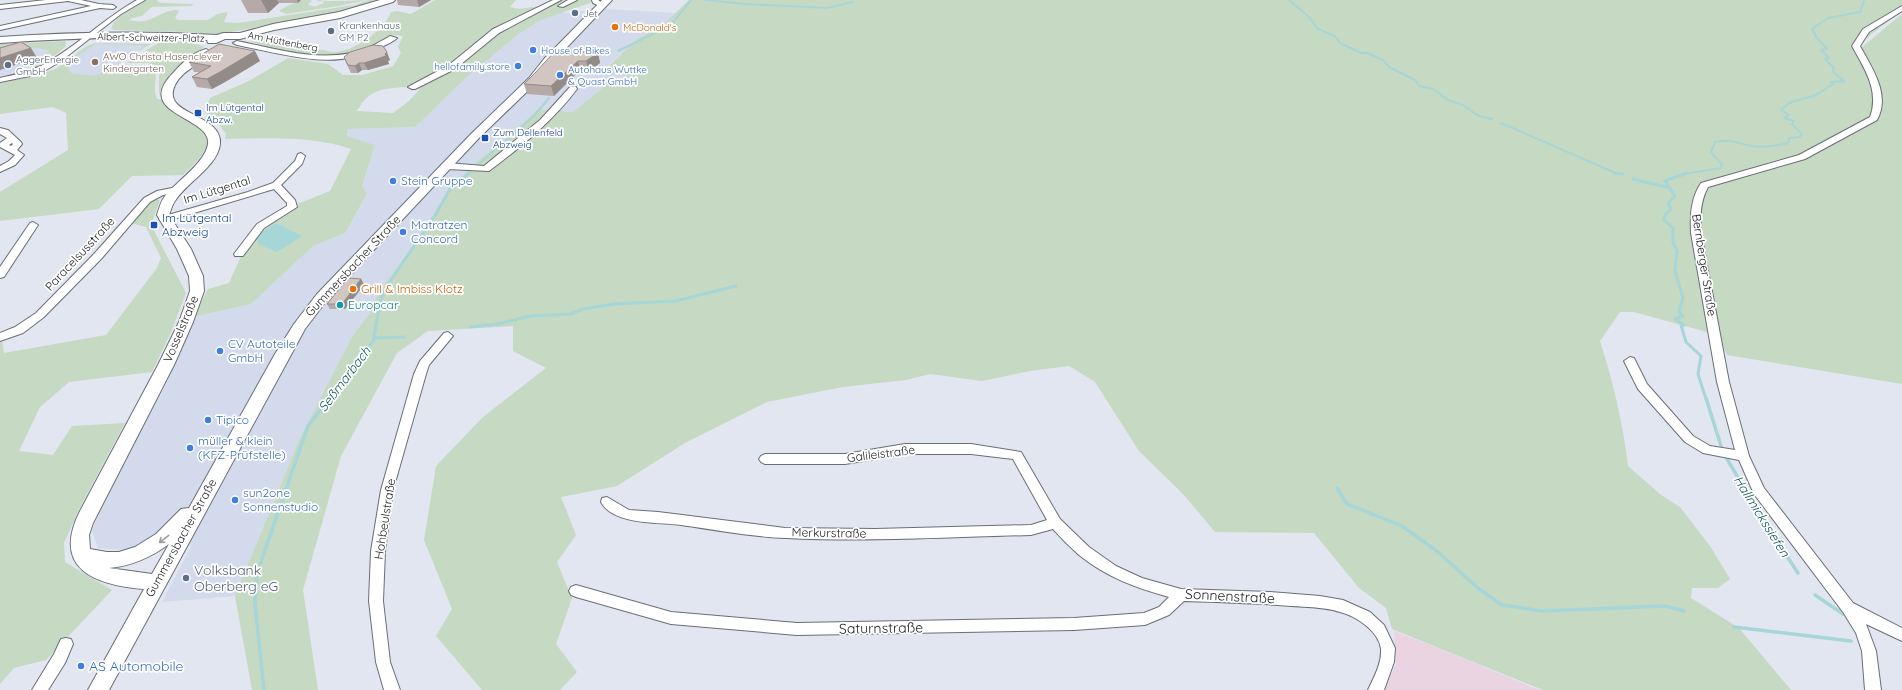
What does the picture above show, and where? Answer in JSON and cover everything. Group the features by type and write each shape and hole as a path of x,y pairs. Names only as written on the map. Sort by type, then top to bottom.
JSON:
{"street":[{"path":"0,7 66,0"},
{"path":"71,0 113,7"},
{"path":"0,80 27,74 44,68 119,13 142,0"},
{"path":"164,219 163,215 166,205 177,190 208,157 214,142 213,136 204,124 179,111 172,105 168,98 168,89 174,77 183,68 215,42 226,46 238,39 273,27 348,14 390,0"},
{"path":"412,87 452,67 496,32 560,3 574,0"},
{"name":"Gummersbacher Straße","path":"98,690 283,354 309,313 447,166 532,80 548,60 602,2"},
{"path":"0,28 100,6"},
{"name":"Bernberger Straße","path":"1873,690 1869,651 1863,631 1848,608 1759,491 1743,456 1722,382 1696,232 1695,207 1698,195 1704,185 1802,157 1874,118 1878,110 1878,92 1856,46 1866,31 1902,8"},
{"name":"Albert-Schweitzer-Platz","path":"0,40 89,36 95,38 171,38 215,42"},
{"name":"Am Hüttenberg","path":"238,39 324,59 352,56 376,49 394,38"},
{"path":"447,166 486,169 538,128 554,112 573,89"},
{"path":"0,131 5,132 11,139 3,145 20,156 18,160 0,169"},
{"name":"Im Lütgental","path":"164,219 251,194 276,184 299,162 301,156"},
{"path":"239,254 253,233 271,219 283,214 292,207 292,202 276,184"},
{"name":"Paracelsusstraße","path":"0,337 19,330 40,316 98,256 147,200 160,193 177,190"},
{"name":"Vosselstraße","path":"83,555 80,538 84,522 166,365 186,322 197,291 196,276 184,249 164,219"},
{"path":"0,275 33,225"},
{"name":"Hohbeulstraße","path":"392,690 383,662 376,601 378,551 387,490 420,374 424,364 448,336"},
{"path":"1630,362 1642,386 1689,439 1707,450 1743,456"},
{"name":"Galileistraße","path":"766,459 845,459 905,449 958,449 997,452"},
{"name":"Sonnenstraße","path":"997,452 1017,455 1055,523 1084,551 1111,570 1139,583 1181,595 1270,598 1320,602 1343,606 1365,616 1379,629 1388,648 1386,662 1376,690"},
{"path":"83,555 106,560 123,559 154,546 170,534 208,489"},
{"name":"Merkurstraße","path":"607,502 616,510 628,515 658,517 785,532 875,534 1031,530 1055,523"},
{"path":"83,555 86,564 105,574 129,580 157,582"},
{"name":"Saturnstraße","path":"576,592 671,618 797,629 1074,624 1145,619 1164,612 1181,595"},
{"name":"Bernberger Straße","path":"1848,608 1902,635"},
{"path":"40,690 60,658 66,644"}],"shaded area":[{"path":"146,0 157,0 158,2 162,3 194,4 191,6 152,7 142,16 129,20 149,20 164,13 177,10 179,11 175,18 178,20 208,20 217,14 228,12 224,22 238,23 354,5 369,0 381,0 333,14 213,35 190,32 111,29 113,24 121,16"},
{"path":"303,0 311,0 312,1 308,4 318,6 324,3 322,0 367,0 286,14 279,11 287,6"},
{"path":"435,0 516,0 510,7 519,9 540,6 551,0 598,0 539,21 520,33 468,76 415,127 348,129 347,136 375,145 362,186 367,194 345,233 313,246 251,304 193,317 208,289 229,283 242,254 255,233 286,214 295,205 330,191 351,149 306,140 273,138 225,139 226,134 216,120 204,112 210,98 249,81 288,58 328,64 343,75 362,75 393,66 401,53 398,47 403,36 394,35 380,44 346,56 311,57 251,41 265,37 261,40 315,51 341,51 358,45 375,33 382,26 391,12 397,11 411,14","holes":["404,87 420,89 409,101 393,113 357,111 366,98 371,94 389,88"]},
{"path":"689,0 1902,0 1902,10 1859,44 1861,48 1902,14 1902,384 1727,355 1718,335 1634,312 1620,312 1600,341 1617,403 1628,466 1661,495 1680,507 1710,546 1730,579 1718,588 1692,588 1691,598 1739,628 1791,690 1543,690 1392,629 1386,608 1359,588 1314,533 1215,532 1184,495 1139,451 1095,382 1069,366 1030,371 982,381 930,374 906,380 843,387 767,402 685,443 617,486 561,497 576,535 557,562 572,598 556,644 577,672 560,690 482,690 436,636 452,609 424,540 436,466 483,417 546,368 513,351 513,326 428,331 397,353 341,456 303,590 318,690 252,690 235,596 300,438 353,335 370,313 379,292 422,233 444,197 474,164 503,141 538,109 573,112 606,85 623,86 630,79 608,67 638,38 662,26"},
{"path":"606,9 676,13 662,26 638,38 608,66 630,79 622,86 606,86 573,112 538,109 503,141 474,164 444,197 422,233 379,292 370,313 353,335 300,438 235,596 162,602 192,545 126,550 98,548 92,531 111,484 168,381 193,317 251,304 313,246 345,233 367,195 362,186 375,145 347,136 348,129 415,127 468,76 520,33 539,21 562,13"},
{"path":"65,41 66,46 36,68 0,78 28,69 44,57 49,50 26,47 0,48 0,44"},
{"path":"162,41 191,42 204,47 170,76 161,97 159,93 159,66 148,63 127,63 138,55 158,51 143,52"},
{"path":"100,43 151,44 134,54 145,46 96,44 66,64 71,73 95,76 114,66 139,65 155,69 155,91 157,99 163,100 172,111 202,130 207,137 207,146 200,158 183,175 132,176 99,209 0,221 0,192 68,150 66,113 53,107 0,114 0,83 55,69 82,49 94,44"},
{"name":"AWO Christa Hasenclever Kindergarten","path":"96,44 146,46 126,60 95,77 71,73 66,64"},
{"path":"26,47 49,50 43,59 26,72 0,78 0,48"},
{"path":"154,199 160,200 151,225 186,293 171,332 152,372 69,382 40,407 19,451 53,455 72,426 125,423 79,509 64,543 65,562 112,590 46,660 14,668 0,684 0,340 2,339 4,353 106,335 157,268 161,258 146,227 131,223"},
{"path":"276,223 302,236 277,252 258,244 258,235"},
{"path":"1394,631 1539,690 1383,690 1396,665"}],"building":[{"path":"21,42 31,48 0,58 0,48"},
{"path":"219,44 255,51 207,79 192,77 211,66 189,62"},
{"path":"373,45 383,46 387,52 385,54 386,56 364,63 359,63 355,66 348,65 344,57 350,52"},
{"path":"556,50 598,53 586,61 578,61 551,86 524,84 535,73"},
{"path":"348,278 361,279 342,304 327,304"}],"waterway":[{"name":"Seßmarbach","path":"618,51 665,28 675,20 691,0"},
{"path":"705,0 745,4 827,8 853,2"},
{"path":"1289,0 1308,16 1318,29 1335,36 1340,43 1361,53 1367,53 1383,60 1389,67 1415,80 1419,86 1433,89 1448,100 1463,105 1479,116 1492,119"},
{"name":"Hallmickssiefen","path":"1684,174 1721,168 1722,165 1711,152 1715,142 1729,141 1757,147 1766,147 1788,143 1789,138 1800,137 1802,134 1792,124 1794,121 1784,118 1789,115 1781,110 1789,103 1816,95 1833,84 1831,82 1844,81 1833,72 1834,68 1825,59 1829,58 1821,50 1827,49 1817,38 1812,29 1828,18 1860,12 1864,0"},
{"name":"Seßmarbach","path":"467,174 534,116 549,98"},
{"path":"1501,123 1616,173"},
{"name":"Seßmarbach","path":"329,399 373,341 381,298 385,289 436,214 450,189 469,173"},
{"path":"1616,173 1623,174"},
{"name":"Hallmickssiefen","path":"1670,188 1665,181 1684,174"},
{"path":"1633,179 1670,188"},
{"name":"Hallmickssiefen","path":"1670,188 1675,196 1668,203 1671,209 1665,215 1664,220 1673,228 1673,242 1677,251 1675,271 1683,298 1679,312 1683,316 1675,319 1684,325 1681,325 1686,342 1701,356 1698,374 1706,399"},
{"path":"470,327 498,324 530,316 570,314 583,309 615,304 675,301 736,286"},
{"path":"374,338 405,337"},
{"name":"Seßmarbach","path":"264,690 255,604 257,573 308,426 330,398"},
{"name":"Hallmickssiefen","path":"1706,398 1721,446"},
{"name":"Hallmickssiefen","path":"1727,459 1763,520 1798,573"},
{"path":"1337,488 1347,504 1402,526 1438,552 1479,589 1502,605 1542,611 1665,606 1684,611"},
{"name":"Hallmickssiefen","path":"1815,595 1843,614"},
{"path":"1734,627 1851,641"}],"place":[{"name":"Jet","path":"575,13"},
{"name":"McDonald's","path":"615,27"},
{"name":"Krankenhaus GM P2","path":"331,31"},
{"name":"House of Bikes","path":"533,50"},
{"name":"AWO Christa Hasenclever Kindergarten","path":"95,62"},
{"name":"AggerEnergie GmbH","path":"8,65"},
{"name":"hellofamily.store","path":"518,66"},
{"name":"Autohaus Wuttke & Quast GmbH","path":"560,75"},
{"name":"Im Lütgental Abzw.","path":"198,113"},
{"name":"Zum Dellenfeld Abzweig","path":"485,138"},
{"name":"Stein Gruppe","path":"393,181"},
{"name":"Im Lütgental Abzweig","path":"154,225"},
{"name":"Matratzen Concord","path":"403,232"},
{"name":"Grill & Imbiss Klotz","path":"353,289"},
{"name":"Europcar","path":"340,305"},
{"name":"CV Autoteile GmbH","path":"220,351"},
{"name":"Tipico","path":"208,420"},
{"name":"müller & klein (KFZ-Prüfstelle)","path":"190,448"},
{"name":"sun2one Sonnenstudio","path":"235,500"},
{"name":"Volksbank Oberberg eG","path":"186,578"},
{"name":"AS Automobile","path":"81,666"}]}
